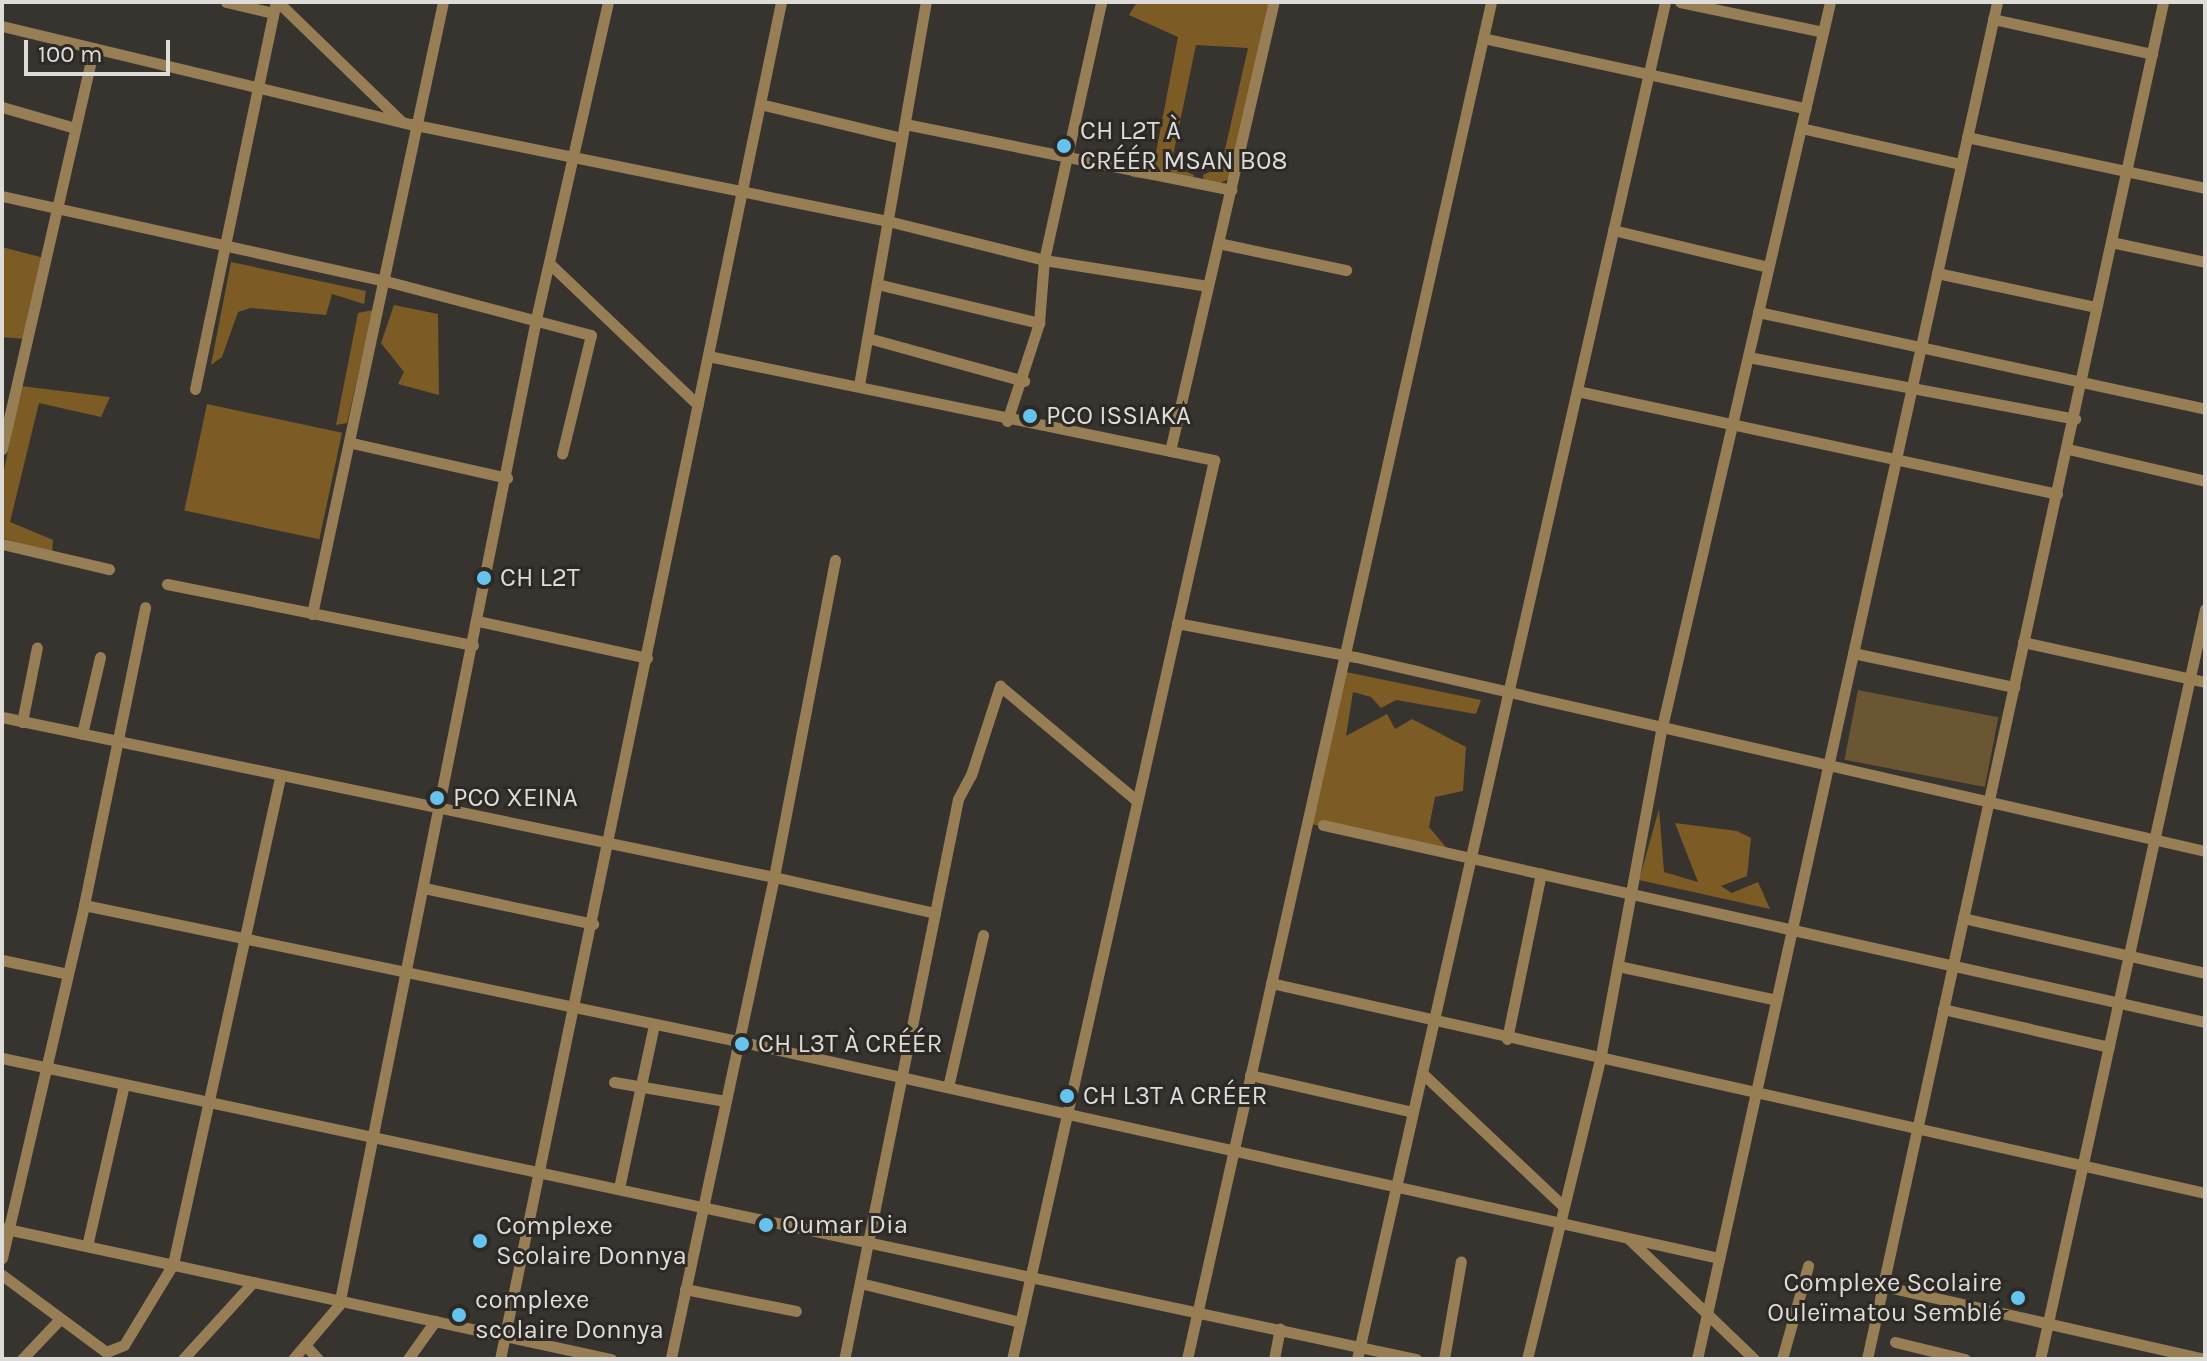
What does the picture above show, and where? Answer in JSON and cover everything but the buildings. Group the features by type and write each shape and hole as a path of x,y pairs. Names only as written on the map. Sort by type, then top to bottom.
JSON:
{"street":[{"path":"226,2 276,6 404,123"},
{"path":"312,614 352,443 443,2"},
{"path":"293,1359 340,1301 507,478 536,319 608,2"},
{"path":"500,1359 576,1011 781,2"},
{"path":"859,385 926,2"},
{"path":"1007,421 1024,381 1039,323 1044,260 1070,157 1101,2"},
{"path":"1170,451 1274,2"},
{"path":"1187,1359 1491,2"},
{"path":"1357,1359 1665,2"},
{"path":"1680,2 1823,32"},
{"path":"1527,1359 1562,1205 1600,1060 1662,727 1830,2"},
{"path":"1697,1359 1997,2"},
{"path":"1867,1359 2023,642 2075,419 2080,382 2163,2"},
{"path":"195,389 276,6"},
{"path":"1993,19 2152,54"},
{"path":"2,26 404,123 417,123 888,221 1044,260 1208,286"},
{"path":"1483,38 1805,108"},
{"path":"2,449 94,48"},
{"path":"760,104 902,138"},
{"path":"2,107 75,128"},
{"path":"905,124 1231,190"},
{"path":"1801,128 1961,164"},
{"path":"1967,137 2205,188"},
{"path":"2,196 386,281 591,335 562,454"},
{"path":"1613,230 1768,267"},
{"path":"2111,242 2205,262"},
{"path":"1218,243 1346,270"},
{"path":"550,264 698,405"},
{"path":"1937,273 2096,307"},
{"path":"877,284 1039,323"},
{"path":"1758,312 2205,409"},
{"path":"868,338 1024,381"},
{"path":"708,356 995,412 1007,421 1214,460 1012,1359"},
{"path":"1748,357 2075,419"},
{"path":"1577,391 2057,494"},
{"path":"352,443 507,478"},
{"path":"2068,449 2205,481"},
{"path":"2,544 109,569"},
{"path":"671,1359 774,877 835,560"},
{"path":"167,584 473,645"},
{"path":"2,1258 4,1228 47,1068 145,607"},
{"path":"2040,1359 2205,609"},
{"path":"478,621 647,658"},
{"path":"1177,623 1345,655 2205,851"},
{"path":"2023,642 2205,682"},
{"path":"22,722 37,647"},
{"path":"1853,653 2014,687"},
{"path":"82,734 100,657"},
{"path":"844,1359 958,799 971,775 1000,686 1137,801"},
{"path":"2,717 280,778 440,808 935,913"},
{"path":"2,1275 106,1352 116,1351 124,1345 173,1264 280,778"},
{"path":"1323,825 2205,1022"},
{"path":"1507,1039 1541,873"},
{"path":"424,888 593,924"},
{"path":"84,905 576,1011 738,1041 1719,1258"},
{"path":"1963,918 2205,973"},
{"path":"948,1087 983,935"},
{"path":"2,960 68,974"},
{"path":"1618,966 1776,1000"},
{"path":"1271,983 1433,1023 2205,1193"},
{"path":"1943,1009 2109,1047"},
{"path":"619,1188 654,1025"},
{"path":"2,1058 1416,1359"},
{"path":"1422,1073 1562,1205"},
{"path":"1250,1075 1413,1112"},
{"path":"614,1082 725,1101"},
{"path":"87,1246 124,1084"},
{"path":"4,1228 611,1359"},
{"path":"1629,1238 1754,1359"},
{"path":"1444,1359 1461,1261"},
{"path":"1782,1359 1808,1266"},
{"path":"183,1359 253,1282"},
{"path":"860,1283 1020,1322"},
{"path":"1883,1286 2204,1359"},
{"path":"685,1289 796,1311"},
{"path":"24,1359 60,1319"},
{"path":"408,1359 435,1321"},
{"path":"1274,1359 1280,1329"},
{"path":"1895,1342 1965,1359"},
{"path":"305,1345 318,1359"}],"shaded area":[{"path":"1137,2 1276,2 1231,178 1205,190 1203,175 1221,167 1248,48 1196,45 1171,165 1194,175 1191,185 1132,177 1125,163 1155,158 1178,37 1129,15"},
{"path":"2,247 44,258 26,339 2,337"},
{"path":"231,262 366,291 364,304 332,294 326,315 251,308 238,312 222,357 211,365"},
{"path":"394,305 438,314 439,395 398,384 404,372 381,343"},
{"path":"373,310 347,423 336,425 358,313"},
{"path":"21,386 110,397 101,417 39,403 10,522 53,540 52,554 2,538 2,480"},
{"path":"207,404 342,433 319,539 184,511"},
{"path":"1346,672 1481,700 1476,714 1396,700 1381,708 1371,697 1353,692 1346,736 1387,714 1395,729 1412,719 1466,747 1463,791 1435,797 1429,827 1450,852 1311,824"},
{"path":"1858,690 1998,717 1985,787 1844,760"},
{"path":"1659,809 1664,872 1698,882 1675,823 1737,831 1751,838 1747,876 1721,886 1732,893 1758,882 1770,909 1639,880"}],"place":[{"name":"CH L2T À CRÉÉR MSAN B08","path":"1064,146"},
{"name":"PCO ISSIAKA","path":"1030,416"},
{"name":"CH L2T","path":"484,578"},
{"name":"PCO XEINA","path":"437,798"},
{"name":"CH L3T À CRÉÉR","path":"742,1044"},
{"name":"CH L3T A CRÉER","path":"1067,1096"},
{"name":"Oumar Dia","path":"766,1225"},
{"name":"Complexe Scolaire Donnya","path":"480,1241"},
{"name":"Complexe Scolaire Ouleïmatou Semblé","path":"2018,1298"},
{"name":"complexe scolaire Donnya","path":"459,1315"}]}
